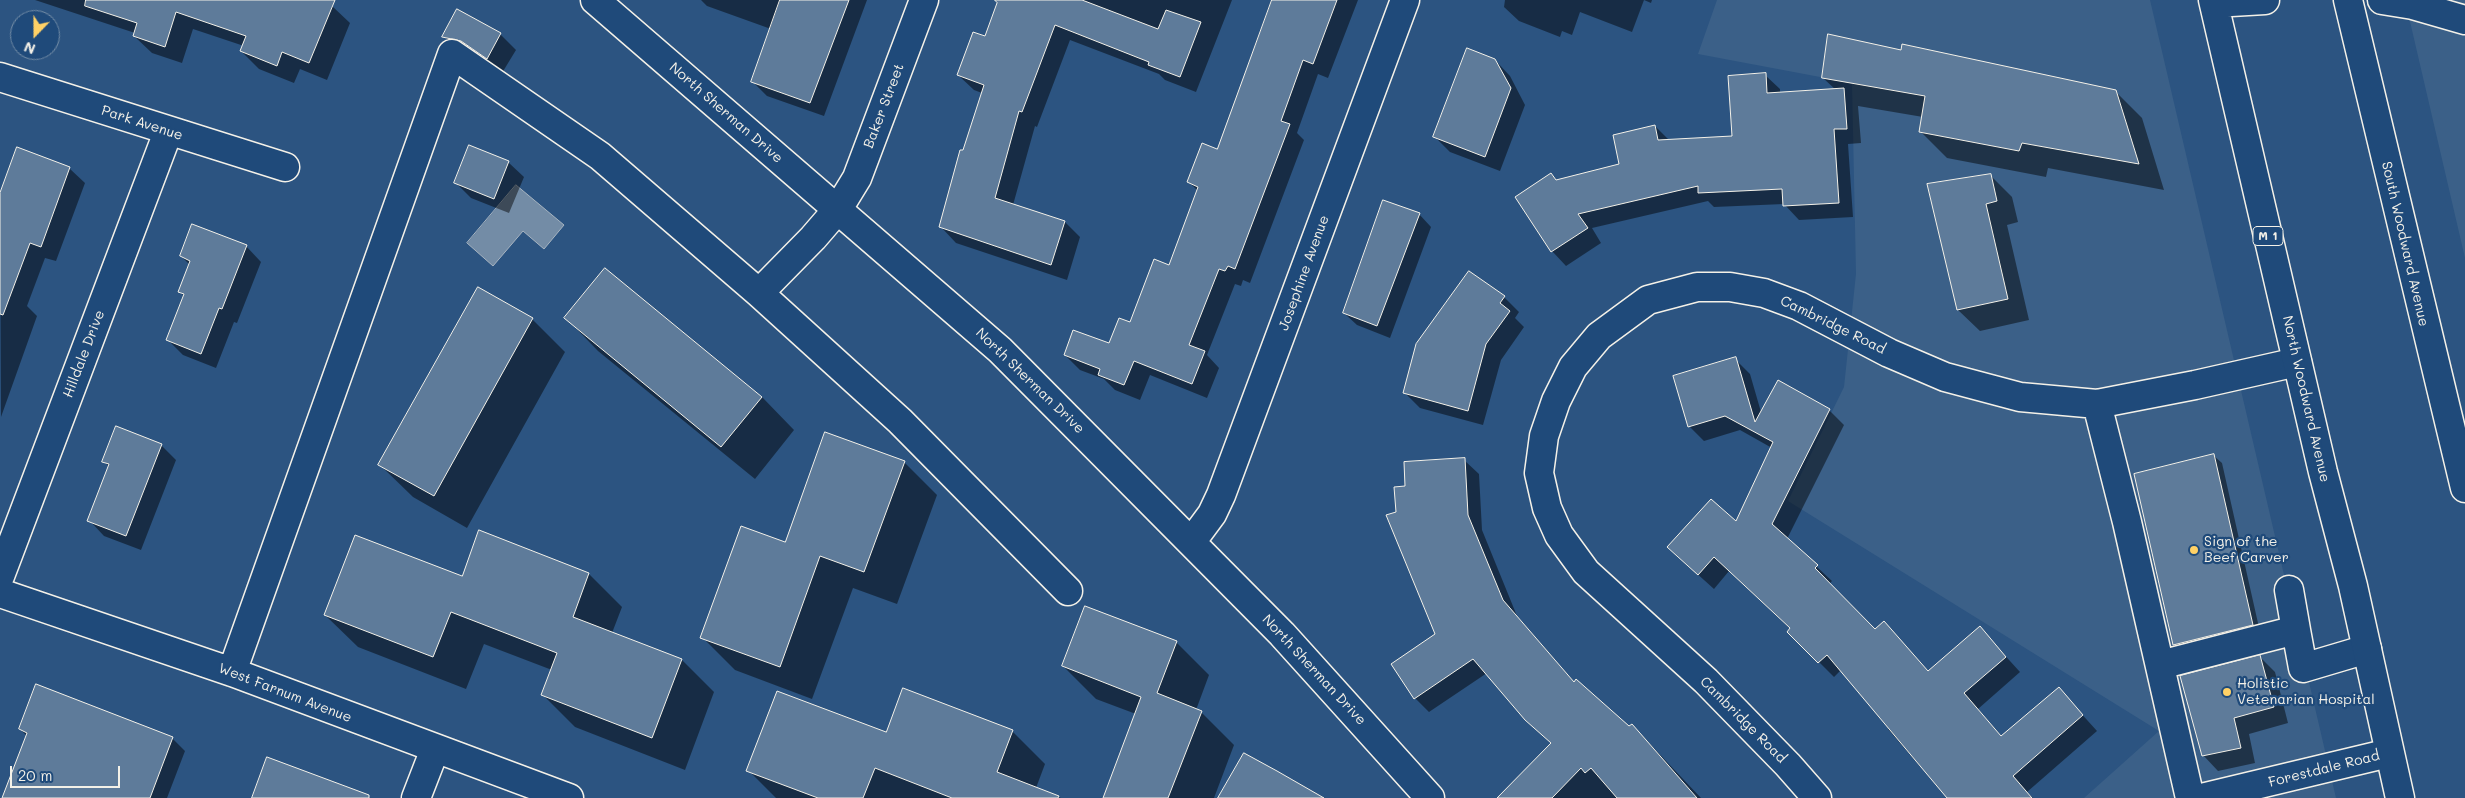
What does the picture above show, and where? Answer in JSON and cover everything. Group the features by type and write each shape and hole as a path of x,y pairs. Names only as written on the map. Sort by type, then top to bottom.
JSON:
{"street":[{"name":"North Sherman Drive","path":"595,0 623,9 838,209 1000,350 1192,541 1282,634 1430,798"},
{"name":"Baker Street","path":"759,293 813,238 838,209 857,178 924,0"},
{"name":"Josephine Avenue","path":"1192,541 1212,514 1221,495 1405,0"},
{"path":"2214,2 2265,0"},
{"name":"South Woodward Avenue","path":"2348,0 2465,488"},
{"path":"2382,0 2413,5 2465,20"},
{"name":"North Woodward Avenue","path":"2214,2 2323,472 2353,586 2400,798"},
{"path":"232,672 452,54 600,156 759,293 900,421 1068,591"},
{"name":"Park Avenue","path":"0,77 168,132 285,167"},
{"name":"Hilldale Drive","path":"0,576 168,132"},
{"name":"Cambridge Road","path":"1817,798 1788,765 1706,681 1586,572 1559,535 1547,508 1539,473 1544,436 1553,410 1573,367 1599,336 1648,300 1697,287 1730,287 1764,293 1799,306 1889,353 1973,386 2020,397 2097,404 2195,385 2297,362"},
{"path":"2097,404 2190,798"},
{"path":"2289,590 2303,668 2367,649"},
{"name":"West Farnum Avenue","path":"0,593 232,672 569,798"},
{"path":"2160,665 2296,630"},
{"path":"416,798 435,749"},
{"path":"2389,753 2411,798"},
{"name":"Forestdale Road","path":"2201,798 2389,753"}],"shaded area":[{"path":"1717,0 2150,0 2336,798 2084,798 2159,731 1788,501 1844,387 1856,274 1852,83 1698,54"},
{"path":"2405,0 2465,0 2465,258"},
{"path":"516,185 564,225 544,249 523,231 493,266 467,243"}],"building":[{"path":"86,0 335,0 309,63 282,52 277,66 240,51 246,36 176,12 165,47 133,36 137,23 85,6"},
{"path":"780,0 849,0 810,103 751,82"},
{"path":"995,0 1082,0 1158,29 1166,10 1201,22 1180,77 1148,65 1149,62 1055,25 1022,112 1019,111 995,198 1065,221 1051,265 939,227 960,150 963,150 984,85 957,75 973,32 985,36 997,3"},
{"path":"1272,0 1337,0 1313,64 1303,60 1281,121 1290,124 1235,269 1228,266 1225,271 1219,269 1189,345 1205,351 1192,384 1134,361 1124,385 1098,375 1100,369 1064,355 1073,330 1109,343 1119,318 1130,322 1154,259 1169,265 1198,187 1187,182 1202,143 1217,149"},
{"path":"457,9 501,33 487,59 461,41 442,37"},
{"path":"1828,34 1901,50 1902,44 2116,90 2139,164 2022,143 2019,151 1919,132 1925,96 1822,78"},
{"path":"1467,48 1495,59 1511,88 1485,157 1433,137"},
{"path":"1766,73 1767,93 1844,88 1847,129 1834,129 1839,203 1783,206 1782,189 1698,193 1698,186 1578,214 1588,228 1551,252 1515,197 1551,173 1556,180 1619,164 1613,135 1655,125 1658,140 1732,136 1728,76"},
{"path":"469,145 509,161 494,199 454,183"},
{"path":"17,147 70,167 41,247 30,243 3,315 0,314 0,193"},
{"path":"1991,174 1997,201 1986,204 2008,299 1957,310 1927,184"},
{"path":"1383,200 1420,213 1377,326 1343,313"},
{"path":"192,224 247,245 222,309 219,308 201,354 166,340 184,294 178,292 190,261 180,256"},
{"path":"605,268 762,397 721,447 564,318"},
{"path":"1469,271 1505,296 1500,303 1510,311 1486,344 1468,411 1403,393 1416,344"},
{"path":"478,287 533,318 434,496 378,465"},
{"path":"1736,357 1755,422 1778,380 1830,409 1772,524 1818,565 1815,568 1875,629 1884,621 1928,671 1980,626 2006,657 1964,693 2001,736 2059,687 2083,715 2013,776 2032,798 1947,798 1827,655 1818,663 1787,632 1790,628 1714,557 1698,575 1667,547 1711,499 1736,521 1773,442 1725,416 1688,427 1673,376"},
{"path":"116,426 162,444 126,536 87,521 109,464 102,462"},
{"path":"825,432 905,461 864,572 820,556 780,667 700,638 741,526 785,542"},
{"name":"Sign of the Beef Carver","path":"2214,454 2253,625 2173,645 2134,474"},
{"path":"1465,458 1468,515 1503,600 1574,682 1576,679 1629,726 1632,724 1697,798 1617,798 1591,768 1585,773 1581,768 1552,798 1497,798 1551,743 1525,720 1473,659 1414,699 1391,664 1435,634 1386,515 1396,512 1394,487 1405,486 1404,462"},
{"path":"479,530 589,573 573,617 682,659 652,738 541,695 557,653 451,612 433,657 324,615 355,535 462,576"},
{"path":"1085,606 1177,641 1157,693 1202,711 1168,798 1103,798 1141,697 1062,666"},
{"name":"Holistic Vetenarian Hospital","path":"2260,655 2274,707 2234,718 2241,748 2202,756 2180,676"},
{"path":"36,684 173,737 150,798 2,798 27,733 19,729"},
{"path":"903,688 1013,730 997,772 1059,796 1058,798 952,798 875,768 863,798 818,798 746,771 777,691 886,732"},
{"path":"1244,753 1277,771 1324,798 1218,798"},
{"path":"267,757 369,795 369,798 252,798"}],"place":[{"name":"Sign of the Beef Carver","path":"2194,550"},
{"name":"Holistic Vetenarian Hospital","path":"2227,692"}]}
